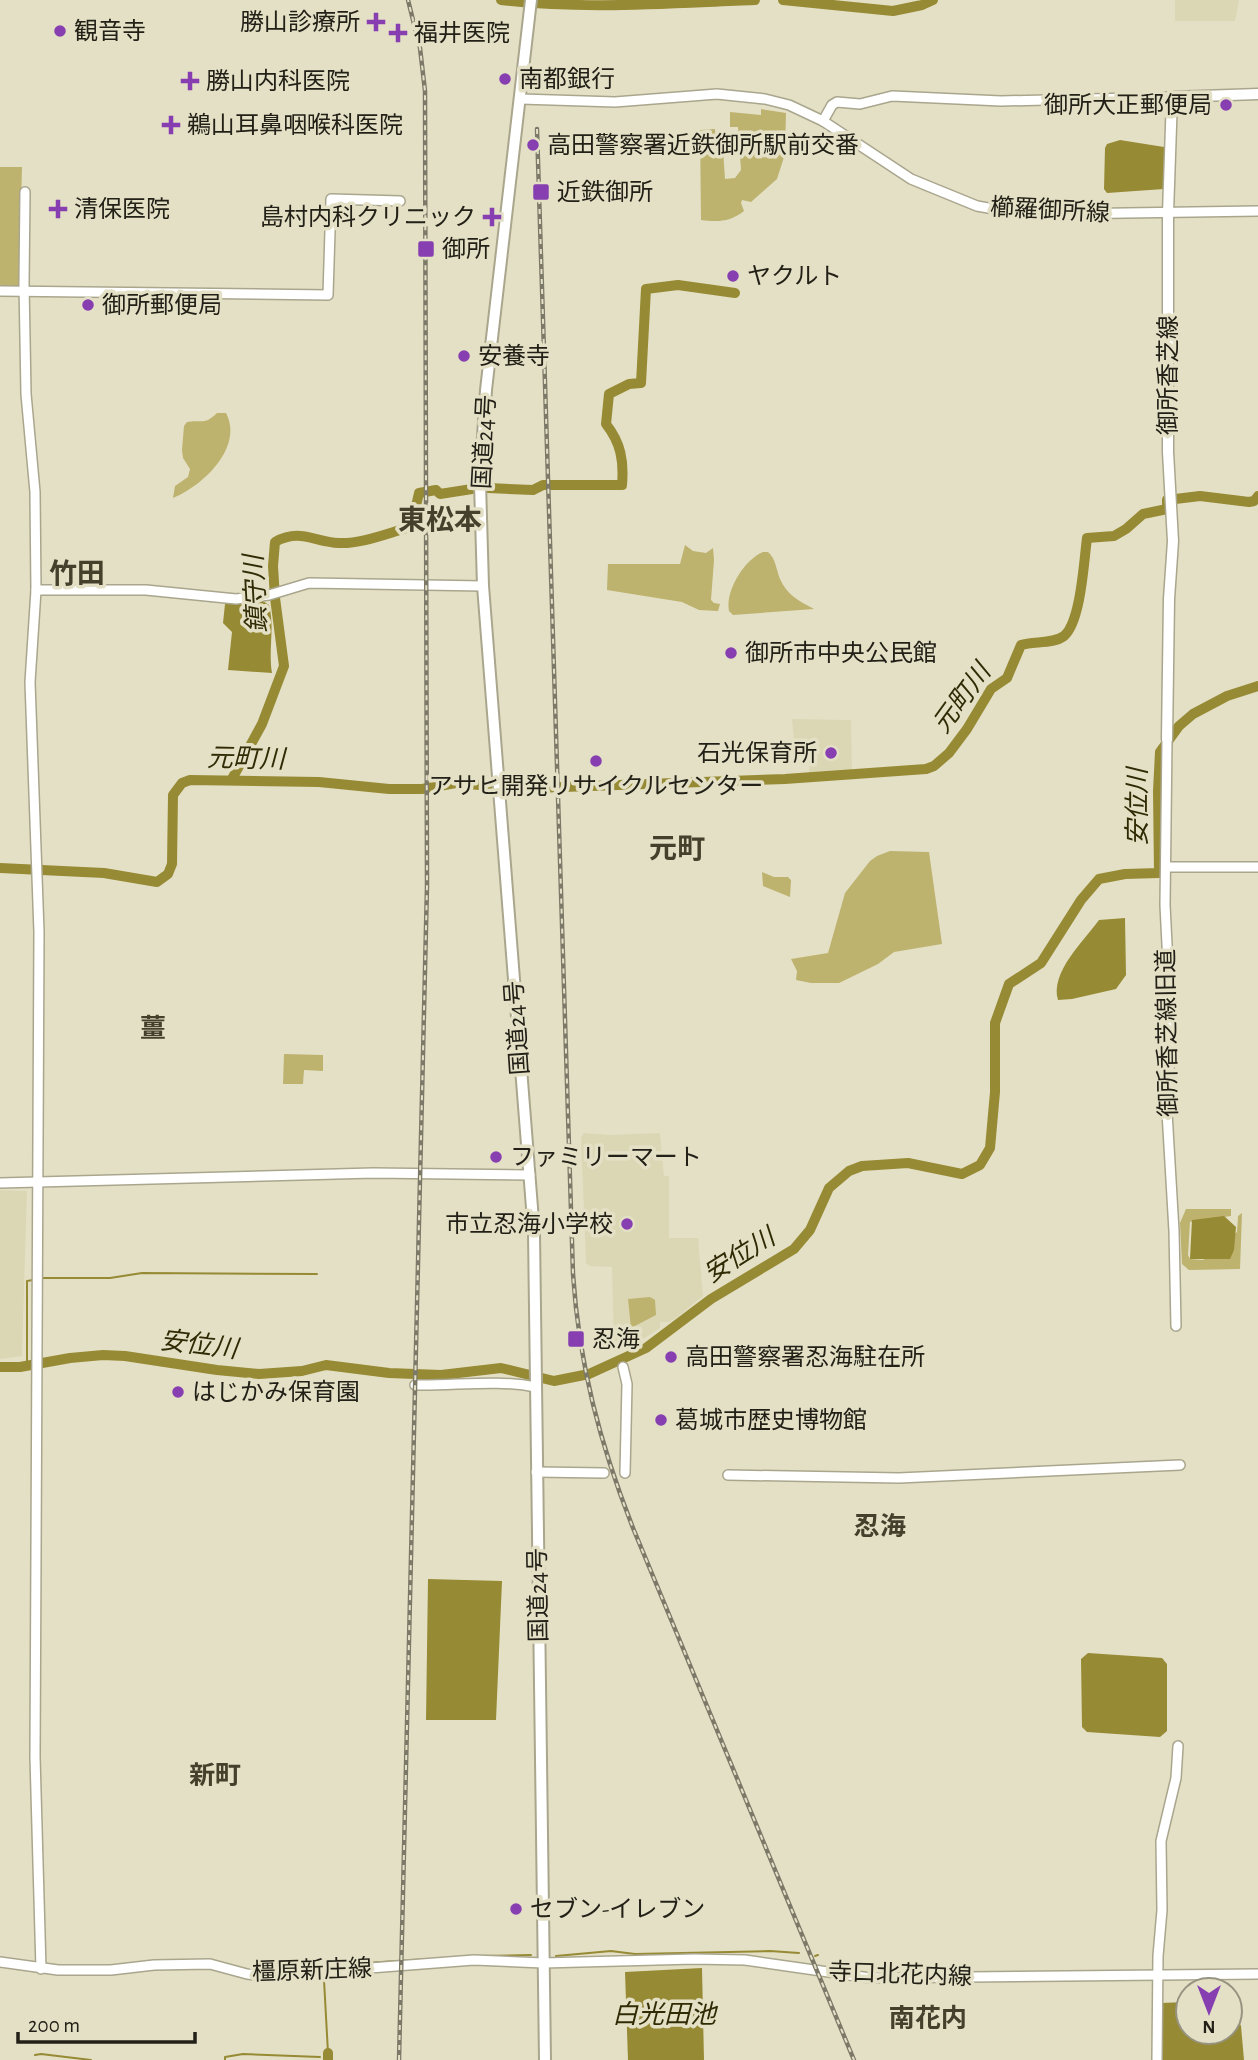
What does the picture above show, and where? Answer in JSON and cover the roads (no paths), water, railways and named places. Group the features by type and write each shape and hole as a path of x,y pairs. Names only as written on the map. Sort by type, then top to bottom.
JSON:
{"highway":[{"name":"国道24号","path":"530,5 485,390 480,482 483,586 534,1233 545,2060"}],"main road":[{"path":"1172,97 1258,94"},
{"name":"御所香芝線","path":"1167,739 1169,599 1173,541 1168,452 1168,213 1172,97"}],"street":[{"name":"櫛羅御所線","path":"521,99 615,102 696,94 741,95 789,105 823,121 911,178 977,206 1011,212 1061,214 1258,211"},
{"path":"823,121 832,105 837,103 860,104 892,96 1001,101 1172,97"},
{"path":"25,192 26,394 35,492 36,590 30,682 39,932 35,1764 41,1969"},
{"path":"0,291 328,295 331,199 400,201"},
{"path":"36,590 146,590 236,599 269,595 309,583 483,586"},
{"name":"御所香芝線旧道","path":"1167,739 1165,925 1171,1005 1167,1119 1174,1231 1176,1326"},
{"path":"1166,867 1258,867"},
{"path":"0,1183 373,1172 530,1175"},
{"path":"623,1367 627,1384 625,1473"},
{"path":"415,1385 450,1386 536,1380"},
{"path":"728,1475 926,1477 1180,1465"},
{"path":"536,1472 604,1473"},
{"path":"1157,2060 1161,1841 1177,1769 1178,1746"},
{"name":"寺口北花内線","path":"543,1963 723,1959 771,1963 870,1978 1258,1974"},
{"name":"橿原新庄線","path":"0,1962 41,1969 118,1970 154,1965 199,1964 266,1976 474,1961 543,1963"}],"water":[{"path":"1120,140 1164,147 1164,189 1107,193 1104,189 1105,148 1107,144"},
{"path":"263,601 269,605 271,614 272,673 228,670 232,632 223,623 225,604"},
{"path":"1125,918 1126,975 1116,989 1058,1000 1057,989 1064,968 1099,920"},
{"path":"1224,1216 1236,1227 1234,1250 1230,1259 1190,1259 1192,1220"},
{"path":"428,1579 502,1581 496,1720 426,1720"},
{"path":"1088,1653 1162,1658 1167,1664 1167,1731 1160,1737 1087,1732 1082,1727 1081,1659"},
{"name":"白光田池","path":"702,1968 704,2060 628,2060 625,1972"},
{"path":"1174,2002 1174,2046 1243,2046 1244,2060 1160,2060 1160,2003"}],"waterway":[{"path":"501,0 564,5 755,0"},
{"path":"783,0 893,11 933,0"},
{"name":"鎮守川","path":"488,488 533,490 543,485 622,485 620,453 606,424 609,394 629,384 641,383 646,289 678,285 735,293"},
{"name":"鎮守川","path":"232,779 262,724 284,666 275,598 275,542 292,536 339,543 376,537 414,526 418,522 416,506 419,493 436,490 440,494 472,489"},
{"name":"元町川","path":"508,789 785,779 926,769 934,766 949,753 967,729 991,689 1007,678 1021,645 1060,639 1070,629 1081,590 1087,538 1114,536 1143,514 1167,509 1167,500 1200,496 1249,502 1258,496"},
{"name":"安位川","path":"0,1367 20,1367 103,1355 259,1374 302,1371 326,1365 389,1373 441,1375 501,1368 554,1381 589,1374 646,1348 711,1299 794,1249 810,1230 829,1188 849,1171 862,1166 908,1163 962,1174 980,1165 990,1148 995,1092 995,1023 1009,984 1041,963 1081,900 1099,879 1125,874 1159,873 1160,752 1179,726 1193,714 1227,696 1258,686"},
{"name":"元町川","path":"0,868 104,873 157,882 168,874 172,864 173,795 182,783 190,780 319,782 389,789 422,789 456,783 491,786"},
{"path":"42,1278 110,1278 142,1273 317,1274"},
{"path":"27,1366 27,1281 33,1280"},
{"path":"556,1956 611,1951 635,1954 770,1951 799,1953"},
{"path":"480,1956 531,1955"},
{"path":"349,1964 429,1959"},
{"path":"328,2053 324,1980 327,1976 350,1974"},
{"path":"328,2053 328,2060"},
{"path":"225,2060 225,2057 243,2054 320,2057"},
{"path":"35,2055 91,2060"}],"railway":[{"path":"399,2060 427,886 425,91 420,48 408,0"},
{"path":"537,129 573,1274 580,1340 601,1435 633,1528 854,2060"}],"place":[{"name":"勝山診療所","path":"376,22"},
{"name":"観音寺","path":"60,31"},
{"name":"福井医院","path":"398,33"},
{"name":"南都銀行","path":"505,79"},
{"name":"勝山内科医院","path":"190,81"},
{"name":"御所大正郵便局","path":"1226,105"},
{"name":"鵜山耳鼻咽喉科医院","path":"171,125"},
{"name":"高田警察署近鉄御所駅前交番","path":"533,145"},
{"name":"近鉄御所","path":"541,192"},
{"name":"清保医院","path":"58,209"},
{"name":"島村内科クリニック","path":"492,217"},
{"name":"御所","path":"426,249"},
{"name":"ヤクルト","path":"733,276"},
{"name":"御所郵便局","path":"88,305"},
{"name":"安養寺","path":"464,356"},
{"name":"御所市中央公民館","path":"731,653"},
{"name":"石光保育所","path":"831,753"},
{"name":"アサヒ開発リサイクルセンター","path":"596,761"},
{"name":"ファミリーマート","path":"496,1157"},
{"name":"市立忍海小学校","path":"627,1224"},
{"name":"忍海","path":"576,1339"},
{"name":"高田警察署忍海駐在所","path":"671,1357"},
{"name":"はじかみ保育園","path":"178,1392"},
{"name":"葛城市歴史博物館","path":"661,1420"},
{"name":"セブン-イレブン","path":"516,1909"}],"district":[{"name":"東松本","path":"440,519"},
{"name":"竹田","path":"77,573"},
{"name":"元町","path":"677,848"},
{"name":"薑","path":"153,1028"},
{"name":"忍海","path":"880,1526"},
{"name":"新町","path":"215,1775"},
{"name":"南花内","path":"928,2018"}]}
